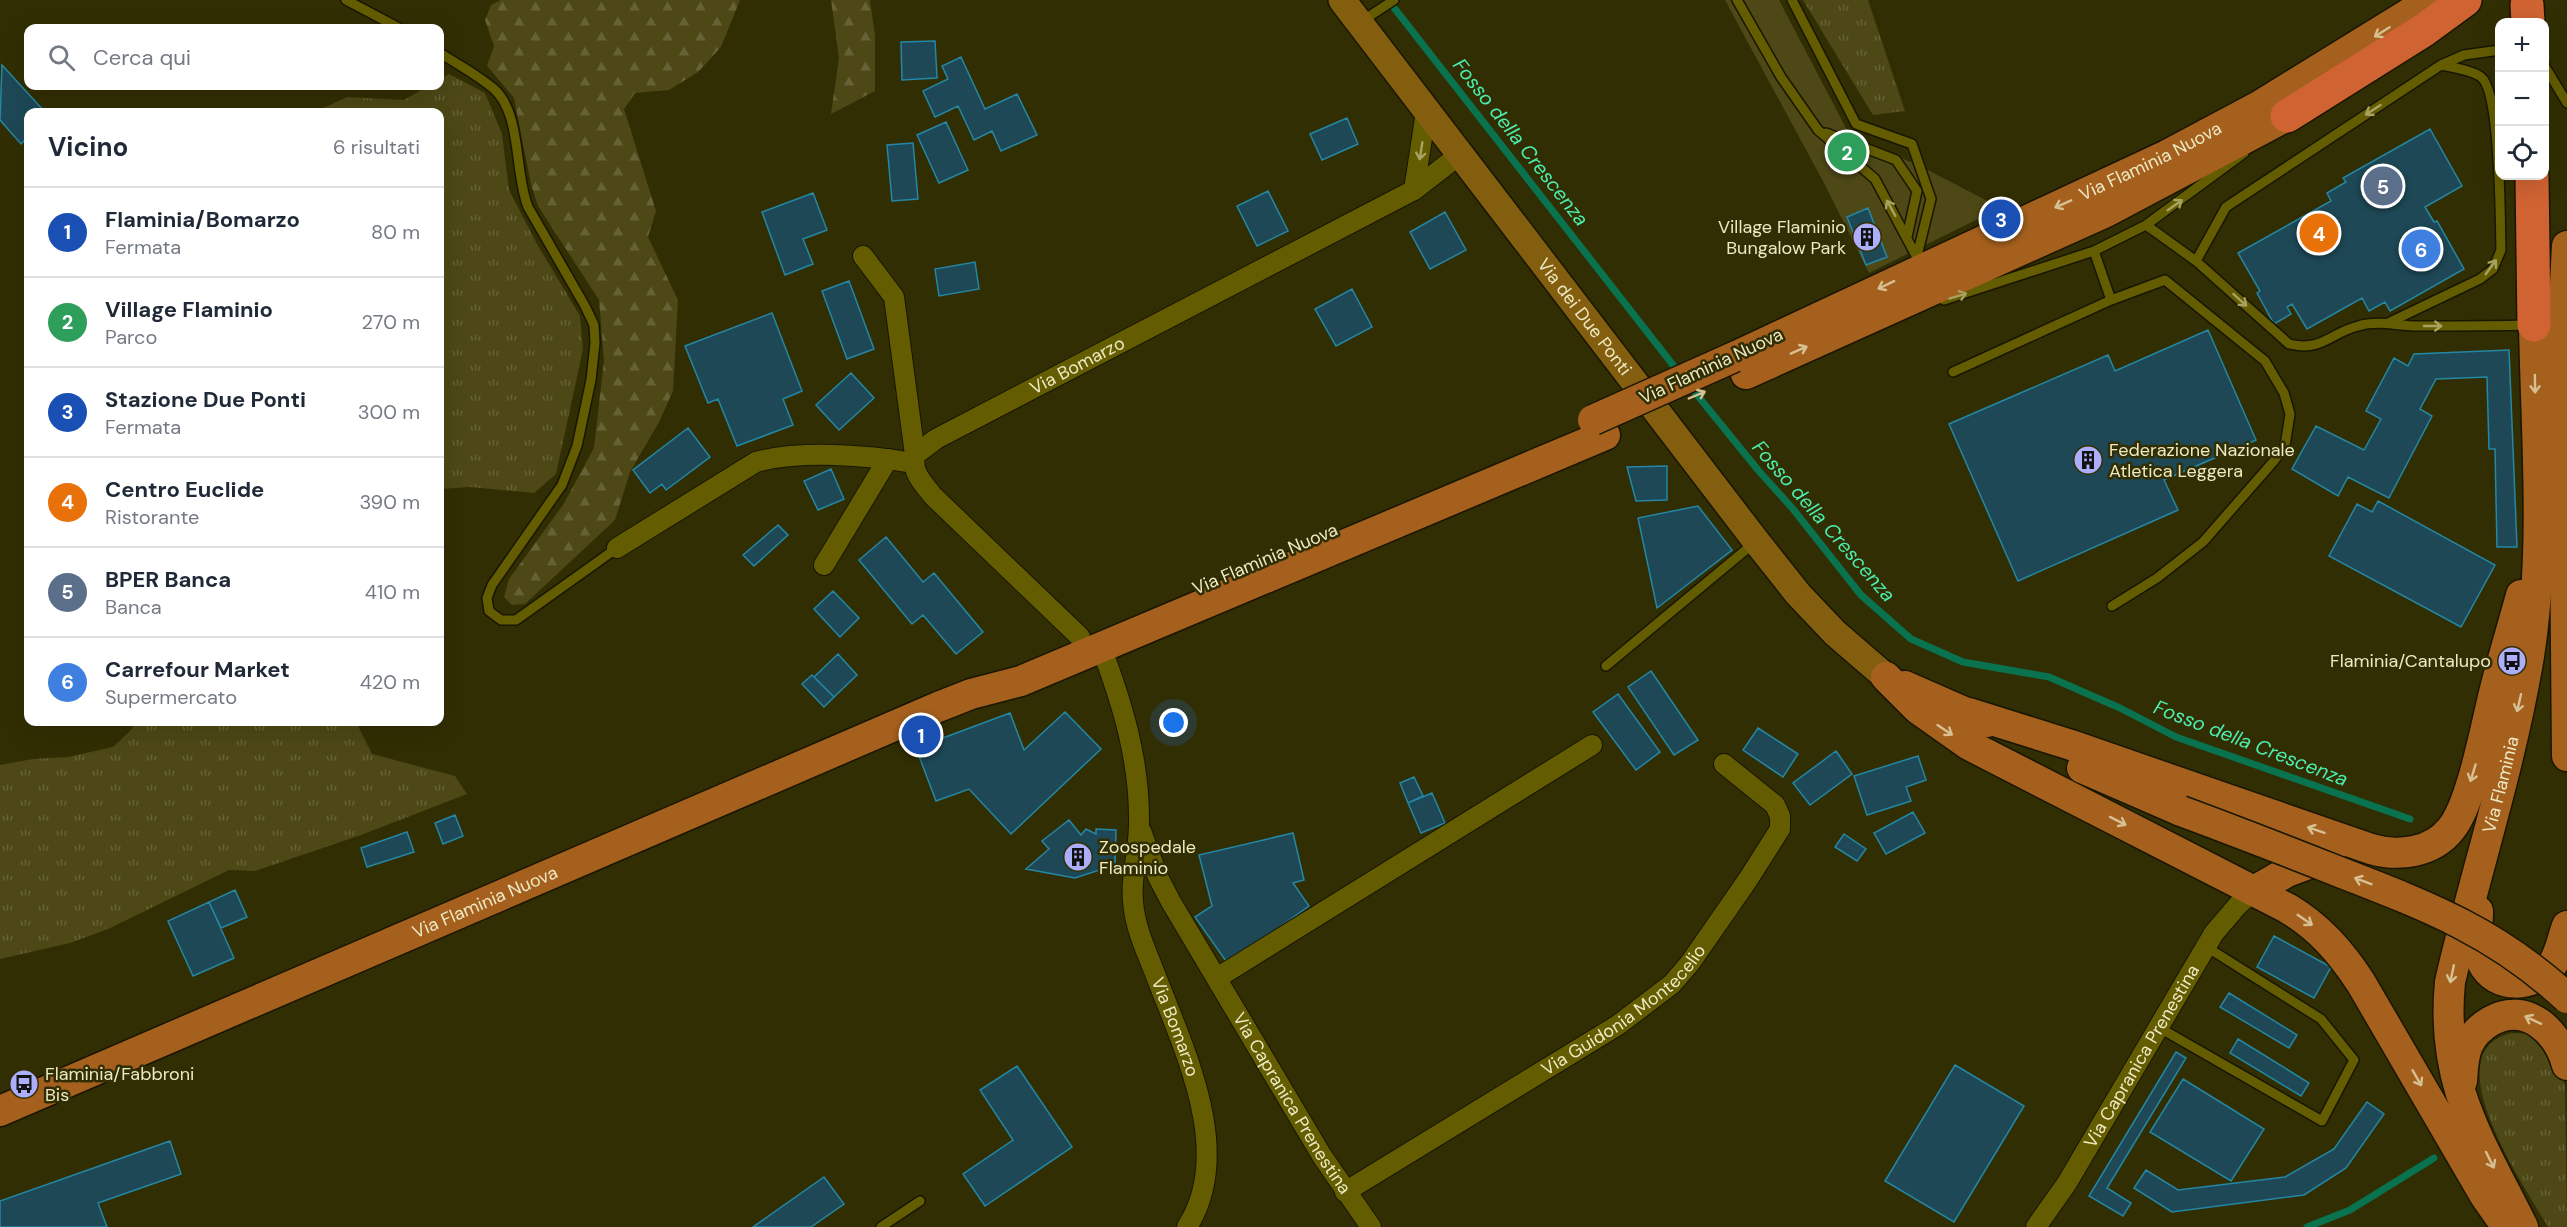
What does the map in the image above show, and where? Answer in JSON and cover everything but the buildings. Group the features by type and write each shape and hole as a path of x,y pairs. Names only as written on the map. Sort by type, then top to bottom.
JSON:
{"highway":[{"path":"2287,116 2424,30 2465,0"},
{"path":"2532,180 2534,325"}],"main road":[{"name":"Via Flaminia Nuova","path":"1740,365 1920,261 2082,196 2177,149 2279,94 2432,0"},
{"name":"Via Flaminia Nuova","path":"0,1111 971,694 998,674 1090,642 1740,365 1861,322 2106,212 2287,116"},
{"path":"2567,246 2567,756"},
{"name":"Via Flaminia","path":"2523,1227 2464,1108 2450,1052 2449,998 2456,958 2478,875 2529,657 2538,534 2534,325"},
{"path":"1969,713 2071,745 2371,849 2398,852 2420,849 2444,837 2460,815 2538,534"},
{"path":"1886,677 2181,811 2407,898 2458,921 2507,949 2567,998"},
{"path":"1886,677 1918,709 1969,745 2254,891 2313,926 2348,963 2369,995 2485,1196 2509,1227"},
{"path":"2254,891 2308,863 2371,849"},
{"path":"2478,875 2478,950 2485,968 2501,980 2520,983 2537,978 2555,959 2567,926"},
{"path":"2464,1108 2463,1070 2468,1045 2481,1028 2496,1018 2516,1015 2540,1023 2557,1040 2567,1065"}],"street":[{"name":"Via dei Due Ponti","path":"1342,0 1368,18 1426,112 1756,542 1798,594 1835,633 1886,677"},
{"path":"1414,190 1426,112"},
{"name":"Via Bomarzo","path":"1187,1227 1200,1200 1205,1182 1207,1145 1203,1117 1194,1084 1136,921 1132,883 1139,825 1137,778 1129,729 1119,693 1090,642 933,496 915,471 914,459 936,439 1414,190 1460,155"},
{"path":"617,548 756,462 782,455 914,459 894,297 863,256"},
{"path":"824,565 888,459"},
{"path":"1217,978 1592,745"},
{"name":"Via Guidonia Montecelio","path":"1345,1192 1618,1025 1650,1003 1672,984 1728,908 1780,829 1780,816 1775,806 1724,764"},
{"name":"Via Bomarzo","path":"1139,825 1164,890 1217,978"},
{"name":"Via Capranica Prenestina","path":"2036,1227 2067,1184 2205,946 2222,923 2254,891"},
{"name":"Via Capranica Prenestina","path":"1217,978 1345,1192 1371,1227"}],"lane":[{"path":"346,0 391,24"},
{"path":"1368,18 1394,0"},
{"path":"1737,0 1781,77 1818,130 1875,179 1920,261"},
{"path":"1792,0 1856,124 1912,144 1931,199 1920,261"},
{"path":"2196,261 2226,207 2442,65 2464,55 2495,51"},
{"path":"444,56 495,89 507,108 516,142 522,192 528,207 594,324 595,343 591,380 577,446 562,486 492,585 487,598 489,611 501,620 516,620 617,548"},
{"path":"2386,324 2480,279 2493,268 2501,250 2495,117 2489,87 2481,77 2442,65"},
{"path":"2549,72 2567,103"},
{"path":"1935,302 2094,251 2146,225 2229,166 2287,116"},
{"path":"1818,130 1896,160 1917,190 1907,237"},
{"path":"2146,225 2196,261 2289,344 2304,348 2318,346 2355,326 2370,323 2415,326 2534,325"},
{"path":"2094,251 2111,300"},
{"path":"1953,372 2111,300 2165,280 2265,360 2284,393 2290,414 2285,446 2203,542 2157,578 2112,606"},
{"path":"1861,322 1925,305"},
{"path":"1606,666 1756,542"},
{"path":"2158,1027 2322,1121 2354,1060 2321,1019 2205,946"},
{"path":"881,1227 920,1201"}],"green space":[{"path":"501,0 740,0 721,47 698,72 669,90 635,93 624,109 656,211 648,237 678,300 673,391 659,422 630,472 615,520 525,604 512,605 504,597 509,579 563,505 594,448 604,360 599,300 538,206 531,184 514,98 487,66 494,46 485,20 491,5"},
{"path":"831,0 870,0 875,36 875,91 831,114 839,58"},
{"path":"1725,0 1779,0 1849,134 1926,169 1993,204 1996,210 1869,273 1824,183"},
{"path":"1803,0 1868,0 1905,111 1873,115"},
{"path":"449,74 485,93 502,134 509,190 537,244 580,316 583,349 556,474 534,493 470,487 444,489 444,108 324,108 347,97 404,100 422,90 444,90 444,77"},
{"path":"133,726 358,726 372,754 455,776 467,794 361,835 255,871 229,870 108,929 70,943 0,959 0,765 33,759 68,757 113,747"},
{"path":"2512,1033 2533,1034 2559,1069 2565,1086 2567,1227 2548,1227 2506,1154 2491,1122 2482,1092 2480,1066 2489,1045"}],"waterway":[{"name":"Fosso della Crescenza","path":"1388,0 1680,374"},
{"name":"Fosso della Crescenza","path":"1689,385 1793,509 1861,595 1911,639 1963,662 2049,677 2120,708 2176,737 2410,819"},
{"path":"2307,1227 2350,1210 2434,1158"}],"place":[{"name":"Village Flaminio","path":"1847,152"},
{"name":"BPER Banca","path":"2383,186"},
{"name":"Stazione Due Ponti","path":"2001,219"},
{"name":"Centro Euclide","path":"2319,233"},
{"name":"Village Flaminio Bungalow Park","path":"1867,237"},
{"name":"Carrefour Market","path":"2421,249"},
{"name":"Federazione Nazionale Atletica Leggera","path":"2088,460"},
{"name":"Flaminia/Cantalupo","path":"2512,661"},
{"name":"Flaminia/Bomarzo","path":"921,735"},
{"name":"Zoospedale Flaminio","path":"1078,857"},
{"name":"Flaminia/Fabbroni Bis","path":"24,1084"}]}
